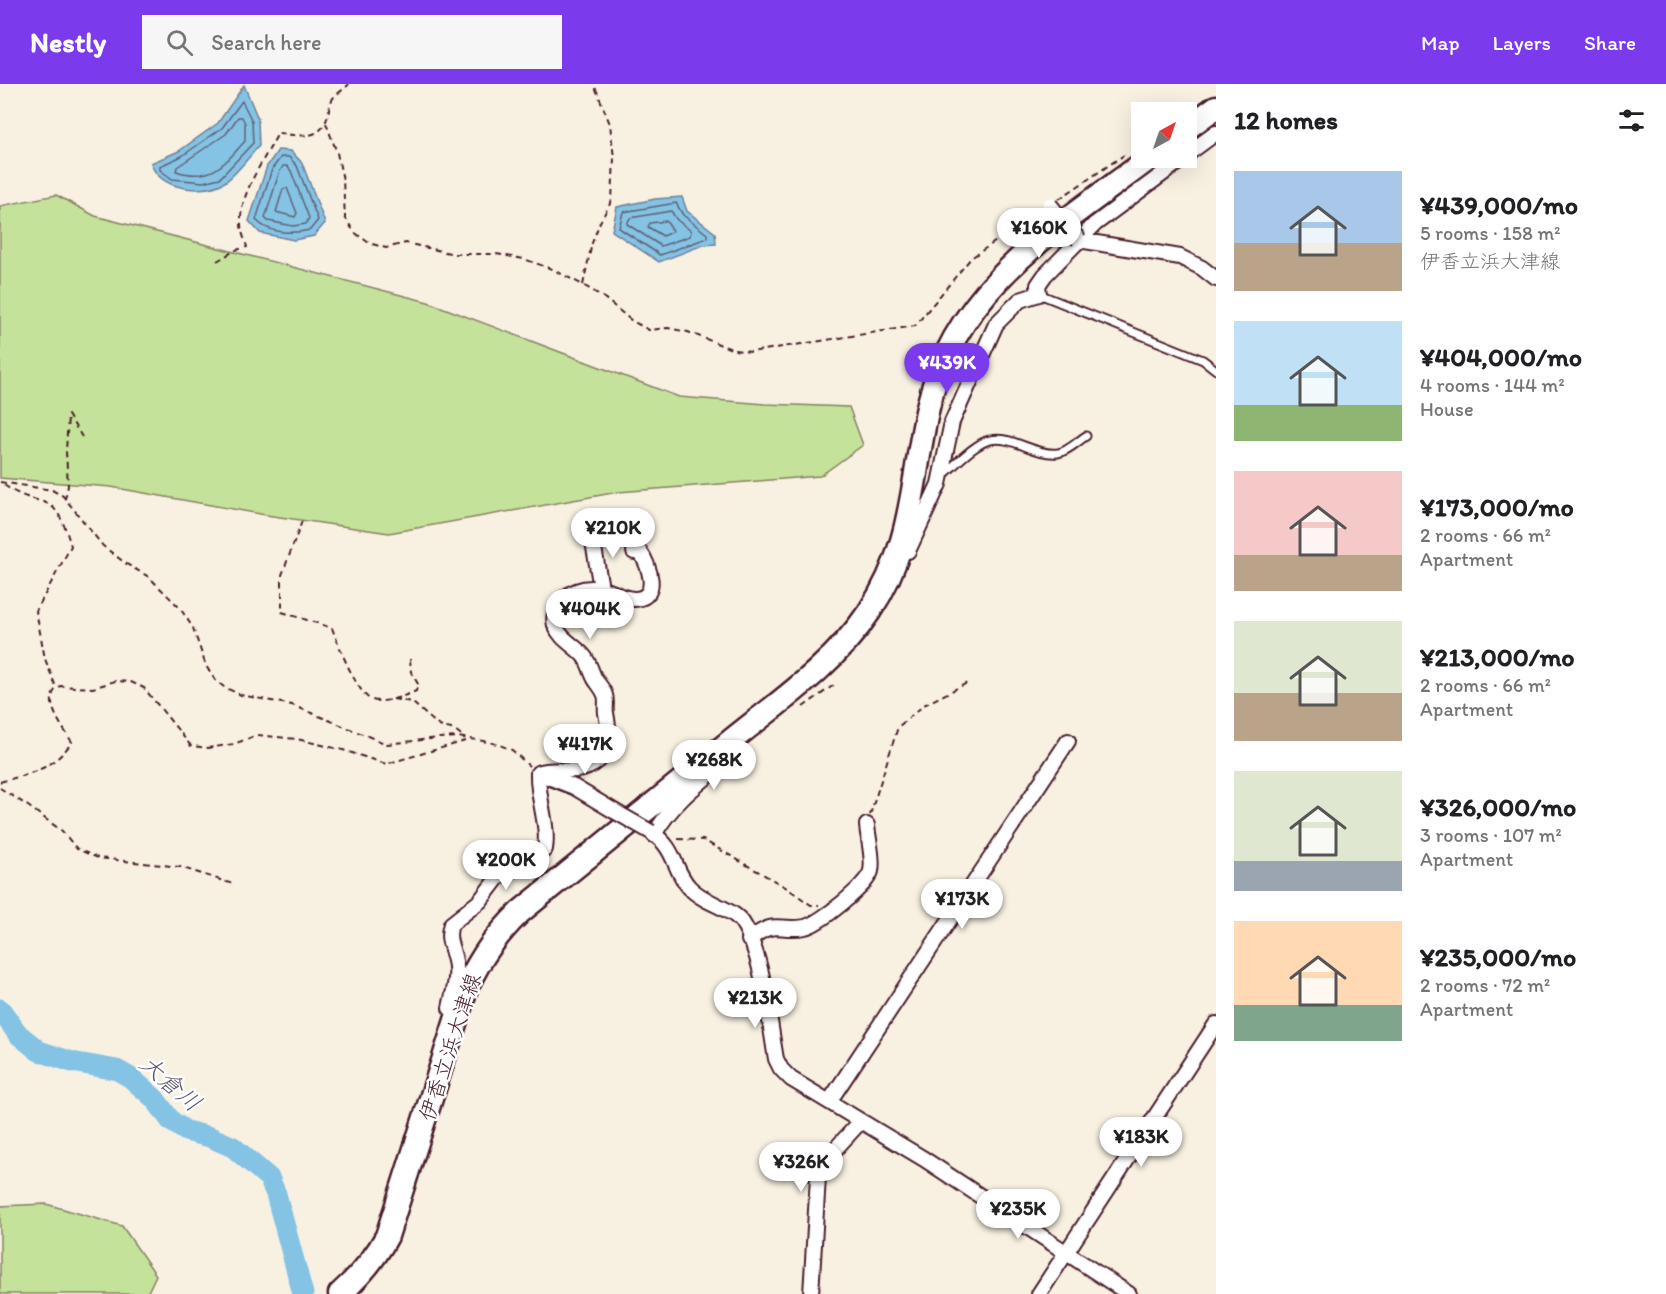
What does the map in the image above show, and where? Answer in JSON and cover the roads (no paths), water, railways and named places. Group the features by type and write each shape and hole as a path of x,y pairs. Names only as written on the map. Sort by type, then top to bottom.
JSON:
{"main road":[{"path":"1197,121 1216,107"},
{"name":"伊香立浜大津線","path":"340,1294 367,1268 379,1253 387,1236 467,986 495,937 520,912 821,667 841,647 868,613 887,582 900,552 911,508 929,401 947,352 964,320 1010,265 1131,162"}],"street":[{"path":"1197,147 1216,133"},
{"path":"900,552 907,553 940,477 952,422 996,324 1020,300 1039,294 1038,285 1045,275 1095,224 1169,168"},
{"path":"1050,205 1079,240 1180,257 1202,268 1216,279"},
{"path":"592,536 601,588"},
{"path":"538,773 548,770 580,770 590,767 607,749 610,727 605,695 584,655 559,633 554,621 556,610 563,598 573,591 601,588 616,596 633,599 642,597 649,591 652,580 647,561 640,552 634,552"},
{"path":"829,1102 1068,741"},
{"path":"655,835 664,817 684,796 729,759 721,748"},
{"path":"538,773 574,787 655,835 669,848 687,885 699,897 732,913 741,921 749,939 763,986 776,1059 781,1069 792,1079 924,1159 1129,1294"},
{"path":"453,1031 446,1025 456,978 455,961 448,942 451,924 480,901 499,876 535,858 545,849 546,839 538,788 538,773"},
{"path":"749,939 762,929 775,925 794,928 807,927 822,920 866,882 871,871 867,825"},
{"path":"1039,1294 1216,1024"},
{"path":"811,1294 818,1177 828,1157 861,1121"}],"lane":[{"path":"1039,294 1203,360 1216,370"},
{"path":"940,477 969,452 990,440 1007,441 1032,450 1059,453 1086,436"}],"water":[{"path":"244,85 258,119 259,146 242,166 223,183 203,189 181,187 162,179 155,172 151,163 179,151 218,123"},
{"path":"278,150 291,151 302,163 325,223 314,236 294,240 260,233 249,221 267,166"},
{"path":"682,197 687,211 715,233 716,244 703,245 659,262 612,231 617,207 655,199"}],"waterway":[{"name":"大倉川","path":"0,1009 18,1034 39,1051 72,1062 117,1070 131,1078 155,1099 171,1121 186,1131 210,1137 233,1147 269,1178 276,1194 303,1294"}]}
